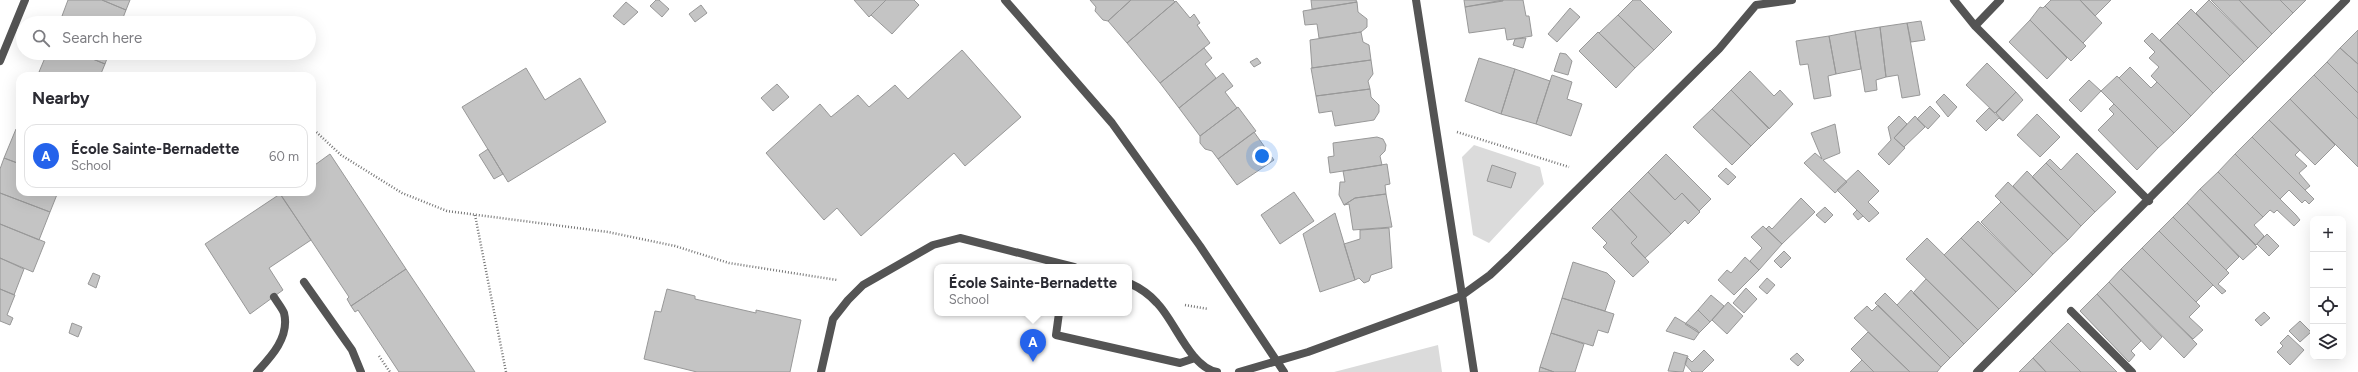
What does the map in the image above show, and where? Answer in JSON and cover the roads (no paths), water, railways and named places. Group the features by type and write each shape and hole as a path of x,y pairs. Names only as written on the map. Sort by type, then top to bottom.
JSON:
{"street":[{"path":"18,16 25,0"},
{"path":"1005,0 1112,123 1200,246 1284,372"},
{"path":"1416,0 1474,372"},
{"path":"1240,372 1308,352 1461,296 1490,275 1719,50 1756,3 1792,0"},
{"path":"1954,0 1975,26 2149,201"},
{"path":"1975,26 2000,0"},
{"path":"1977,372 2149,201 2346,0"},
{"path":"0,61 16,22"},
{"path":"821,372 833,319 863,285 933,245 960,238 1060,264"},
{"path":"304,282 352,350 362,372"},
{"path":"1132,285 1157,303 1195,358 1209,371 1217,372"},
{"path":"257,372 277,349 283,331 284,314 274,297"},
{"path":"2071,311 2132,372"},
{"path":"1059,316 1056,336 1180,363 1195,358"}],"place":[{"name":"École Sainte-Bernadette","path":"1033,362"}]}
